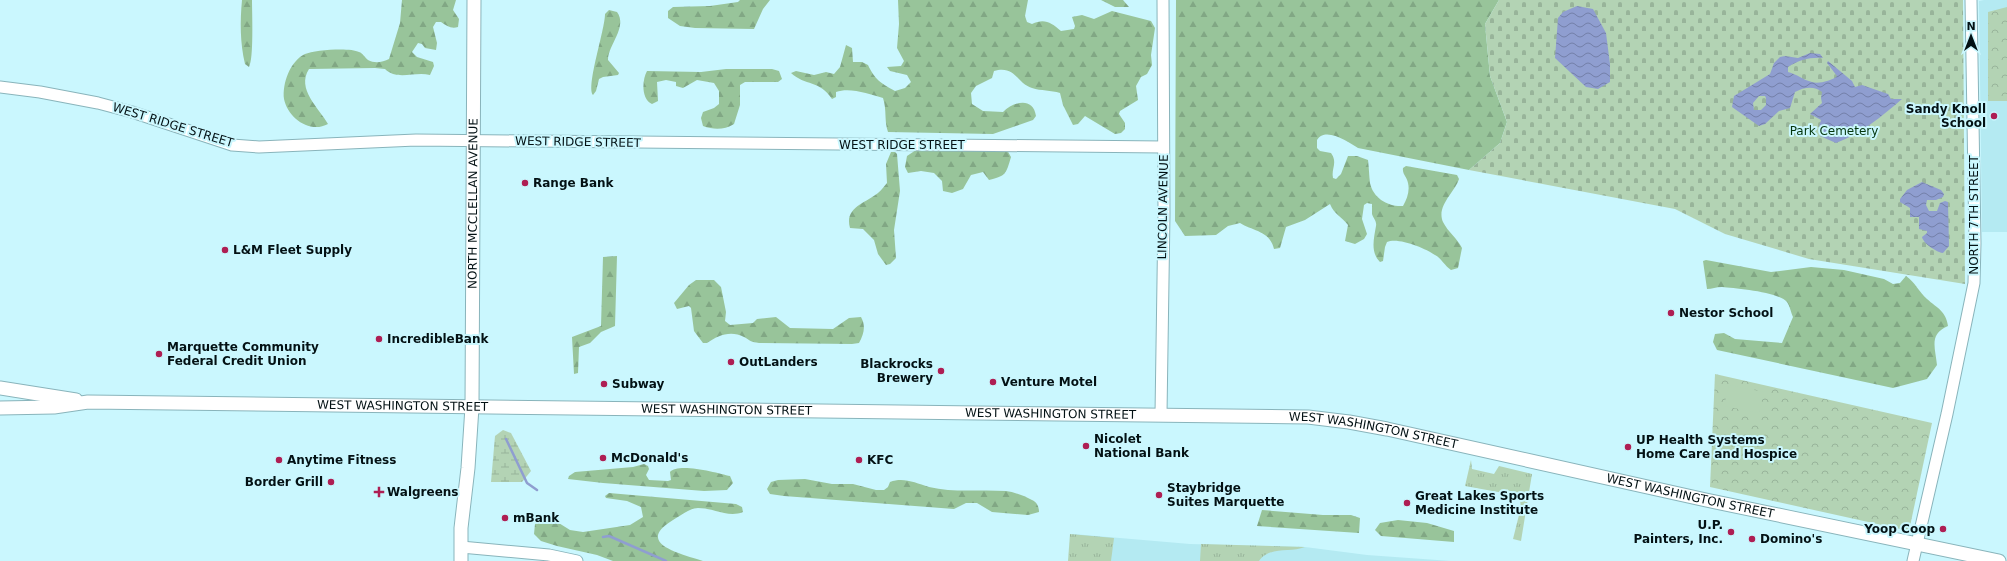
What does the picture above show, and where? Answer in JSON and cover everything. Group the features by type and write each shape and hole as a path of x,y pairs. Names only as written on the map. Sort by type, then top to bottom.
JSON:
{"main road":[{"name":"NORTH MCCLELLAN AVENUE","path":"461,561 461,528 468,468 472,407 474,0"},
{"name":"WEST WASHINGTON STREET","path":"0,388 88,402"},
{"name":"WEST WASHINGTON STREET","path":"0,408 48,407 88,402 1308,417 1350,422 1706,500 1999,561"}],"street":[{"name":"LINCOLN AVENUE","path":"1161,414 1164,0"},
{"name":"NORTH 7TH STREET","path":"1913,561 1947,414 1974,283 1975,243 1971,0"},
{"name":"WEST RIDGE STREET","path":"0,87 40,92 98,103 132,112 232,145 272,147 416,140 474,140 1163,147"},
{"path":"461,547 542,555 577,561"}],"shaded area":[{"name":"Sandy Knoll School","path":"2007,0 2007,232 1982,232 1979,1"},
{"path":"1073,534 1190,544 1305,547 1367,555 1451,561 1072,561"}],"green space":[{"path":"242,0 252,0 252,55 249,67 245,64 241,40"},
{"path":"402,0 456,0 453,10 459,19 458,27 451,27 441,22 436,22 433,27 437,43 436,50 425,48 422,44 418,43 412,52 417,57 433,62 434,66 430,75 401,75 390,73 385,69 375,68 309,69 305,84 307,91 310,98 328,124 321,127 314,127 295,118 286,106 284,99 284,87 291,67 295,62 305,54 316,51 332,50 354,50 363,54 368,60 373,62 382,62 389,59 400,23"},
{"path":"740,0 770,0 763,9 754,29 695,28 680,26 668,18 668,11 673,7 710,6 738,2"},
{"path":"898,0 1028,0 1025,16 1027,22 1032,24 1044,21 1054,25 1061,31 1074,29 1075,26 1072,17 1082,15 1094,19 1112,11 1151,21 1155,28 1151,55 1152,65 1147,74 1141,77 1136,86 1138,100 1120,111 1119,114 1125,123 1125,129 1121,133 1115,134 1085,116 1078,124 1073,125 1063,105 1060,93 1032,88 1023,83 1012,73 1001,70 994,71 992,78 976,86 971,93 972,104 983,111 1003,112 1007,108 1017,104 1027,103 1034,110 1036,116 1033,120 993,134 888,132 883,98 847,90 836,92 836,97 832,99 822,89 796,77 791,73 796,71 814,75 826,72 834,74 840,67 846,45 852,48 853,62 862,62 868,65 879,81 895,91 905,88 911,82 907,75 890,71 887,67 901,66 904,61 897,48 899,24"},
{"path":"1101,0 1123,0 1129,7 1115,7"},
{"path":"1176,0 1499,0 1485,24 1490,76 1507,122 1500,143 1469,170 1358,148 1337,136 1326,134 1317,140 1317,148 1320,151 1331,153 1333,157 1333,178 1336,179 1341,174 1348,156 1357,156 1368,160 1370,183 1374,193 1382,200 1392,205 1403,206 1407,198 1409,186 1403,170 1406,166 1457,175 1459,179 1444,205 1442,216 1445,226 1462,248 1458,268 1451,270 1431,252 1418,246 1398,241 1387,242 1383,261 1380,262 1374,249 1376,224 1372,214 1372,204 1367,203 1364,205 1362,219 1367,234 1364,239 1355,244 1345,241 1348,225 1330,204 1305,220 1286,227 1280,248 1274,249 1269,238 1240,223 1228,226 1216,235 1185,236 1175,221"},
{"name":"Park Cemetery","path":"1499,0 1963,0 1965,284 1809,259 1725,234 1675,209 1469,170 1500,143 1507,122 1490,76 1485,24"},
{"path":"2007,7 2007,101 1988,101 1988,12"},
{"path":"609,10 617,12 620,18 619,30 611,48 608,60 619,73 618,75 599,79 596,91 593,95 592,81 594,70 605,14"},
{"path":"726,69 772,69 779,71 782,79 778,82 745,82 740,85 740,105 734,124 719,129 703,126 701,118 703,112 714,108 719,104 719,91 714,83 697,80 683,88 676,86 676,82 666,80 657,82 658,101 652,104 648,102 644,94 643,84 647,71 701,72"},
{"path":"919,148 1007,150 1011,157 1006,171 999,177 989,180 983,172 971,175 963,189 952,193 943,191 942,181 934,173 921,171 908,173 905,167 907,156"},
{"path":"891,152 895,152 897,154 900,191 894,230 896,258 890,264 886,265 878,254 874,240 863,229 850,228 849,221 850,215 857,206 881,191 887,183 886,164"},
{"path":"617,256 615,326 601,332 590,343 579,347 578,373 574,374 572,337 601,326 603,257"},
{"path":"1706,260 1771,272 1811,267 1844,270 1884,279 1893,284 1900,283 1906,276 1924,296 1943,313 1947,321 1948,326 1942,329 1936,337 1935,347 1937,365 1927,379 1893,388 1717,350 1713,342 1715,334 1724,333 1735,339 1782,343 1793,317 1787,302 1766,293 1720,287 1707,289 1703,261"},
{"path":"696,280 714,280 721,287 726,312 725,321 730,325 753,323 757,319 776,317 790,328 833,329 849,318 861,317 863,320 864,330 859,343 852,344 759,343 734,334 725,334 707,343 703,343 694,331 691,308 689,306 677,309 674,303 689,285"},
{"path":"1715,374 1932,423 1909,531 1710,487"},
{"path":"1729,385 1764,392 1759,413 1724,406"},
{"path":"503,430 511,433 531,471 522,482 491,482 495,436"},
{"path":"1471,460 1472,469 1494,474 1499,466 1532,474 1521,541 1513,539 1521,507 1520,500 1509,494 1465,486"},
{"path":"644,464 648,466 649,469 646,475 649,480 668,481 671,480 670,472 674,469 689,468 730,476 733,483 727,490 704,491 568,479 569,476 575,472 633,467"},
{"path":"805,479 832,484 853,484 876,490 884,490 888,487 890,482 900,480 910,481 938,489 1006,491 1019,494 1034,501 1039,508 1039,512 1028,515 992,512 977,503 966,503 954,509 784,496 770,494 767,489 771,482 778,480"},
{"path":"609,493 736,504 742,507 743,512 732,514 704,508 695,508 682,514 662,528 658,536 660,542 666,547 703,561 613,561 597,555 541,541 534,534 535,524 546,520 554,520 570,530 583,532 630,525 643,517 641,507 627,501 606,498 605,496"},
{"path":"1262,510 1323,515 1351,515 1360,518 1359,533 1257,526"},
{"path":"1398,520 1427,523 1454,531 1454,542 1381,536 1375,530 1380,523"},
{"path":"1070,534 1114,538 1111,561 1068,561"},
{"path":"1201,544 1305,547 1268,553 1259,561 1200,561"}],"water":[{"path":"1577,6 1593,9 1606,33 1610,64 1610,82 1598,89 1586,87 1555,58 1558,18 1563,12"},
{"path":"1810,53 1820,54 1823,58 1814,58 1796,62 1788,67 1788,72 1809,81 1815,83 1828,81 1837,76 1827,63 1828,61 1852,81 1855,87 1862,85 1888,94 1891,99 1902,99 1863,129 1836,143 1820,136 1819,127 1821,120 1810,114 1822,103 1822,92 1816,89 1806,88 1795,92 1790,108 1779,111 1765,124 1759,126 1732,107 1734,96 1770,74 1774,63 1780,57 1785,56 1798,58","holes":["1759,96 1765,96 1766,105 1761,110 1754,110 1753,103"]},
{"path":"1922,182 1941,190 1944,194 1943,197 1936,200 1927,200 1926,205 1929,211 1937,211 1940,203 1945,201 1948,202 1949,246 1943,253 1934,249 1925,242 1922,237 1927,233 1927,231 1919,229 1919,217 1910,217 1910,208 1900,202 1900,199 1907,190"}],"waterway":[{"path":"506,439 527,483 537,490"},
{"path":"603,537 609,536 666,561"}],"place":[{"name":"Sandy Knoll School","path":"1994,116"},
{"name":"Range Bank","path":"525,183"},
{"name":"L&M Fleet Supply","path":"225,250"},
{"name":"Nestor School","path":"1671,313"},
{"name":"IncredibleBank","path":"379,339"},
{"name":"Marquette Community Federal Credit Union","path":"159,354"},
{"name":"OutLanders","path":"731,362"},
{"name":"Blackrocks Brewery","path":"941,371"},
{"name":"Venture Motel","path":"993,382"},
{"name":"Subway","path":"604,384"},
{"name":"Nicolet National Bank","path":"1086,446"},
{"name":"UP Health Systems Home Care and Hospice","path":"1628,447"},
{"name":"McDonald's","path":"603,458"},
{"name":"Anytime Fitness","path":"279,460"},
{"name":"KFC","path":"859,460"},
{"name":"Border Grill","path":"331,482"},
{"name":"Walgreens","path":"379,492"},
{"name":"Staybridge Suites Marquette","path":"1159,495"},
{"name":"Great Lakes Sports Medicine Institute","path":"1407,503"},
{"name":"mBank","path":"505,518"},
{"name":"Yoop Coop","path":"1943,529"},
{"name":"U.P. Painters, Inc.","path":"1731,532"},
{"name":"Domino's","path":"1752,539"}]}
